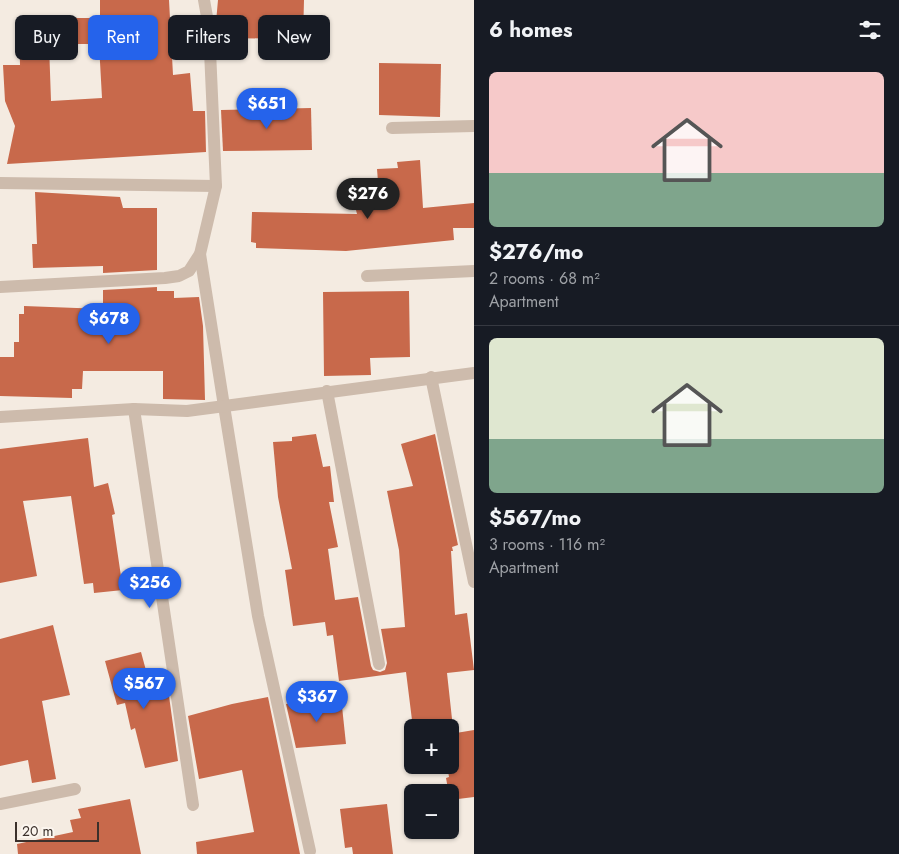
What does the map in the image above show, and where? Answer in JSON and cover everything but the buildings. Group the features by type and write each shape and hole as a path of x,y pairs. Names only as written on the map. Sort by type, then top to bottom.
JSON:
{"street":[{"path":"0,287 179,276 189,271 200,254 216,186 209,28 204,0"},
{"path":"392,128 474,126"},
{"path":"0,184 216,186"},
{"path":"200,254 258,616 310,851"},
{"path":"367,276 474,271"},
{"path":"0,418 134,409 187,410 431,377 474,373"},
{"path":"431,377 474,582"},
{"path":"327,391 379,664"},
{"path":"134,409 193,805"},
{"path":"0,804 75,789"}]}
